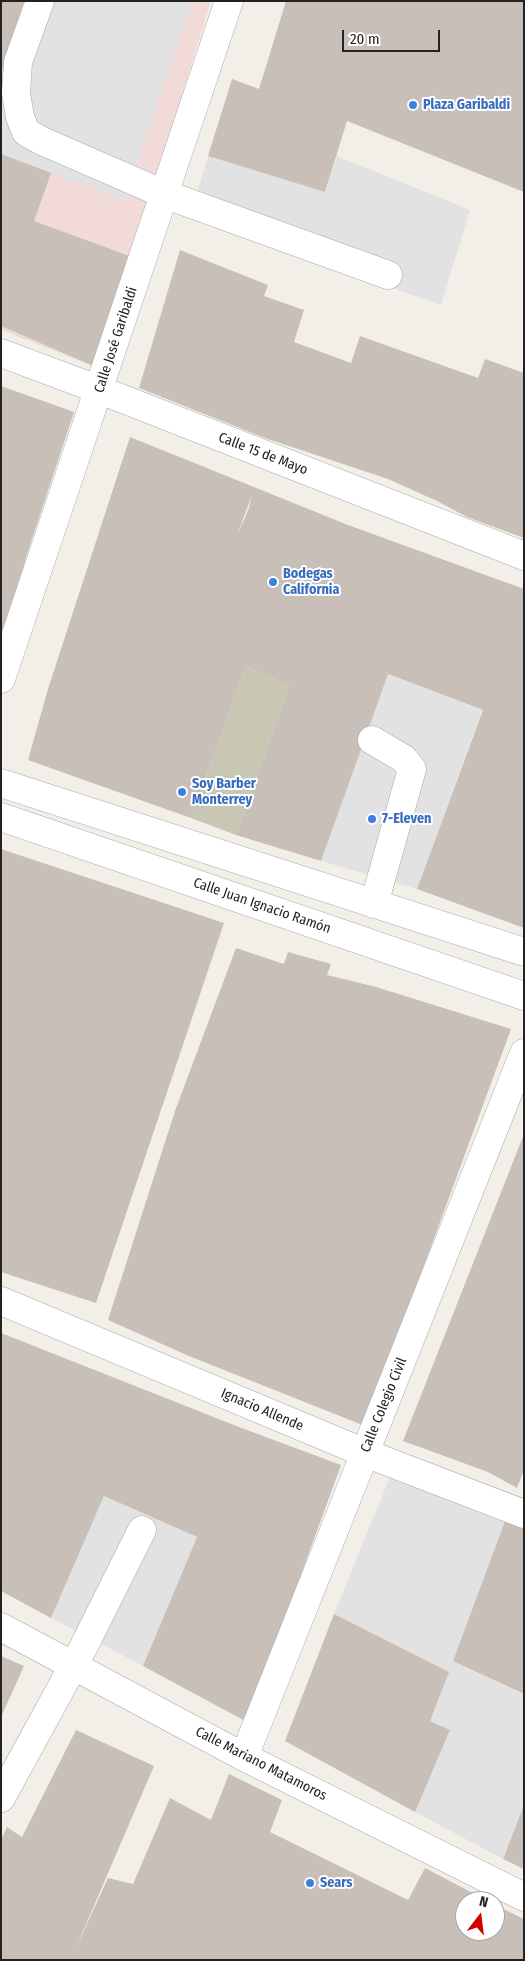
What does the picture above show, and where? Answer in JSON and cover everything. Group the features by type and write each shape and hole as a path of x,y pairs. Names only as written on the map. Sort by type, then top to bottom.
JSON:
{"street":[{"path":"40,1 18,62 16,93 20,117 26,132 42,141 164,194 388,275"},
{"name":"Calle José Garibaldi","path":"1,679 100,390 229,1"},
{"name":"Calle 15 de Mayo","path":"1,353 524,556"},
{"path":"372,740 404,759 412,769 374,904"},
{"path":"1,783 524,952"},
{"name":"Calle Juan Ignacio Ramón","path":"1,817 524,996"},
{"name":"Calle Colegio Civil","path":"244,1757 524,1053"},
{"name":"Ignacio Allende","path":"1,1301 365,1453 523,1513"},
{"path":"1,1798 74,1666 142,1530"},
{"name":"Calle Mariano Matamoros","path":"1,1627 244,1757 524,1897"}],"shaded area":[{"path":"1,1 211,1 98,368 1,330"},
{"path":"24,1 193,1 124,200 1,154 1,74"},
{"path":"208,156 325,192 337,156 470,210 441,305 190,217"},
{"path":"246,666 289,686 236,835 191,818"},
{"path":"387,674 482,710 417,889 321,861"},
{"path":"390,1477 505,1521 453,1661 524,1695 524,1805 503,1859 415,1812 450,1730 430,1721 334,1614"},
{"path":"104,1496 197,1537 143,1666 51,1618"}],"building":[{"path":"1,1 24,1 2,72 1,72"},
{"name":"Plaza Garibaldi","path":"286,1 524,1 524,192 347,121 325,192 208,156 232,79 259,89"},
{"path":"1,154 51,173 34,221 132,257 98,368 1,326"},
{"path":"180,250 268,285 264,296 304,310 294,342 351,363 360,336 478,378 485,359 524,373 524,538 467,517 388,479 265,438 139,388"},
{"path":"1,386 74,412 27,554 2,639"},
{"path":"130,437 348,525 524,589 524,928 417,889 483,710 388,674 321,861 236,835 289,686 246,666 191,818 28,760 48,689","holes":["252,495 249,508 239,531"]},
{"path":"1,849 224,923 96,1303 1,1272"},
{"path":"236,948 284,964 288,952 331,964 327,975 376,987 511,1029 365,1426 189,1356 108,1320 175,1111"},
{"path":"524,1134 524,1470 517,1488 488,1472 403,1441"},
{"path":"1,1333 341,1465 247,1722 143,1666 197,1537 104,1496 51,1618 1,1591"},
{"path":"505,1521 524,1529 524,1694 453,1661"},
{"path":"334,1614 449,1672 430,1721 450,1730 415,1812 285,1741"},
{"path":"1,1656 24,1666 1,1717"},
{"path":"76,1730 154,1766 75,1950 108,1878 133,1884 170,1798 211,1820 229,1774 282,1800 270,1832 408,1900 425,1868 469,1891 455,1891 455,1941 505,1941 505,1910 524,1919 524,1960 1,1960 1,1840 7,1827 22,1837"},
{"path":"524,1805 524,1869 503,1859"}],"place":[{"name":"Plaza Garibaldi","path":"413,105"},
{"name":"Bodegas California","path":"273,582"},
{"name":"Soy Barber Monterrey","path":"182,792"},
{"name":"7-Eleven","path":"372,819"},
{"name":"Sears","path":"310,1883"}]}
